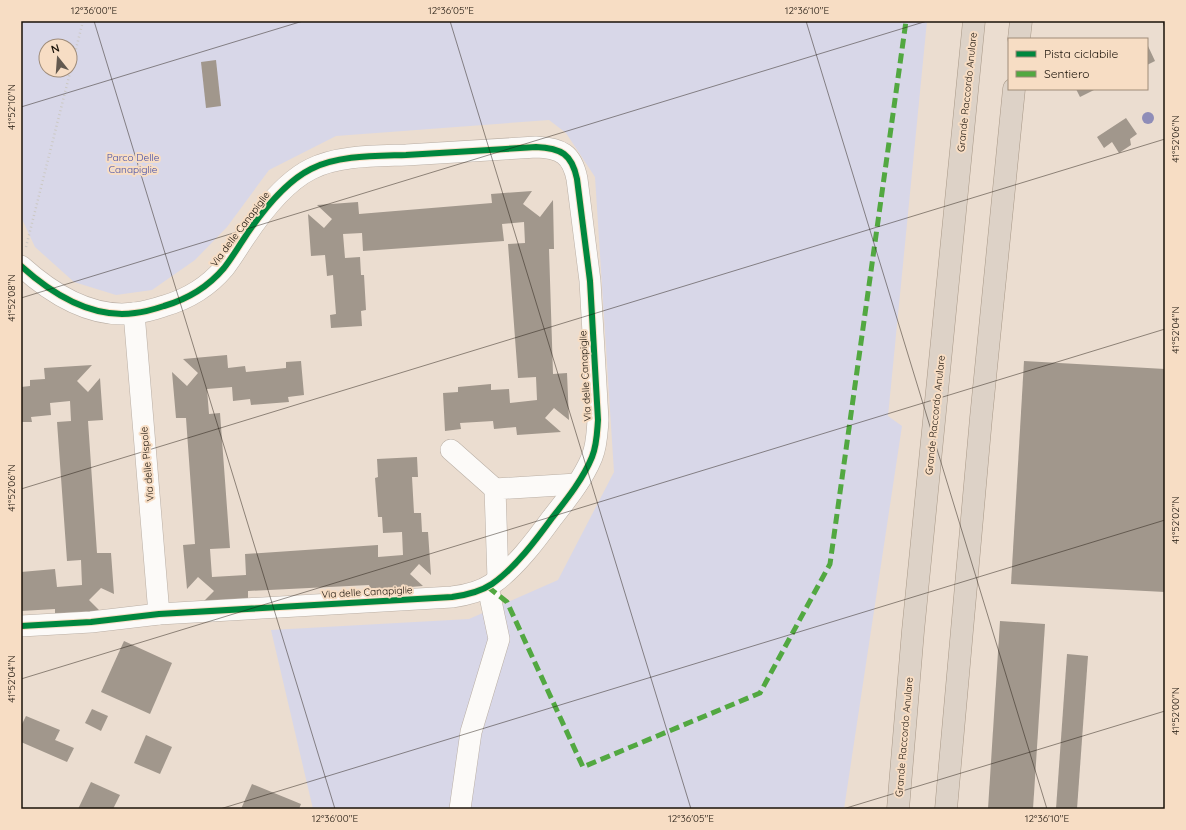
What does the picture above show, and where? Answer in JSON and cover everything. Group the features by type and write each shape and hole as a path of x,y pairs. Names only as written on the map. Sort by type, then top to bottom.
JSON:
{"highway":[{"name":"Grande Raccordo Anulare","path":"898,809 913,631 974,21"},
{"path":"1019,38 1021,21"},
{"path":"946,809 981,418 1014,90"},
{"path":"950,766 960,809"}],"street":[{"name":"Via delle Canapiglie","path":"21,626 91,622 159,614 452,597 475,592 493,583 516,562 541,533 577,484 592,457 598,420 590,281 577,179 572,162 568,156 560,151 536,147 365,157 322,164 303,174 279,195 251,227 226,266 202,288 173,303 134,313 110,314 76,304 46,287 23,258"},
{"name":"Via delle Pispole","path":"134,313 159,614"},
{"path":"450,450 495,489 577,484"},
{"path":"460,809 471,732 499,639 493,583 495,489"}],"path":[{"path":"23,258 83,21"}],"green space":[{"name":"Parco Delle Canapiglie","path":"21,21 927,21 888,416 902,426 844,809 313,809 271,630 469,619 558,580 614,472 595,177 566,133 549,120 336,136 269,170 227,227 195,260 152,290 116,295 74,282 35,247 21,217"}],"building":[{"path":"1148,46 1155,61 1148,64"},
{"path":"216,60 221,106 206,108 201,62"},
{"path":"1076,90 1094,90 1080,97"},
{"path":"1126,118 1137,134 1130,139 1131,145 1119,153 1112,142 1104,148 1097,137"},
{"path":"532,191 523,204 540,217 553,200 554,249 549,249 553,374 567,373 569,420 554,408 545,418 561,432 517,435 516,427 494,429 493,421 460,423 461,429 445,431 443,393 458,392 458,387 491,384 491,390 509,389 510,403 537,400 536,377 518,378 508,244 525,243 524,222 502,224 504,241 363,251 362,233 343,234 345,258 360,257 361,275 364,275 366,310 361,311 362,326 331,328 330,315 336,314 333,275 327,276 325,255 311,256 308,214 324,228 332,219 317,205 358,202 359,214 492,203 491,194"},
{"path":"227,355 228,368 245,366 246,372 286,368 286,362 301,361 304,395 288,397 289,402 251,405 250,399 233,401 232,387 207,389 209,414 220,413 230,548 210,549 212,577 246,575 245,554 378,545 378,557 403,555 402,532 383,533 382,517 378,517 375,478 378,477 377,459 417,457 418,477 412,477 414,513 421,513 422,532 428,532 431,575 419,564 410,574 423,586 371,590 369,585 248,591 248,599 204,601 214,591 198,577 187,589 183,545 195,544 186,418 176,418 172,372 187,386 198,373 183,359"},
{"path":"1024,361 1165,369 1165,592 1011,584"},
{"path":"92,365 77,381 88,392 100,378 103,420 88,421 97,553 111,553 114,594 101,588 89,600 103,614 55,617 55,609 21,611 21,572 55,569 57,587 82,585 81,560 67,561 57,422 71,421 70,401 50,403 51,415 31,417 32,422 21,422 21,387 30,386 30,380 45,379 44,368"},
{"path":"1000,621 1045,624 1033,809 988,809"},
{"path":"124,641 172,663 150,714 101,692"},
{"path":"1067,654 1088,656 1077,809 1056,809"},
{"path":"92,709 108,716 101,731 85,723"},
{"path":"26,716 60,730 55,740 74,748 67,762 21,742 21,726"},
{"path":"146,735 172,747 160,774 134,763"},
{"path":"91,782 120,795 113,809 78,809"},
{"path":"252,784 301,804 299,809 241,809"}],"marked path":[{"path":"488,587 507,602 583,767 760,693 830,564 906,21"}],"cycle path":[{"path":"21,266 59,295 88,308 119,314 146,311 181,300 204,287 218,275 232,258 257,220 273,200 291,182 322,164 370,156 536,147 552,149 559,151 568,158 575,170 577,179 590,281 598,420 594,452 574,489 517,562 492,584 478,591 452,597 159,614 91,622 21,626"}]}
